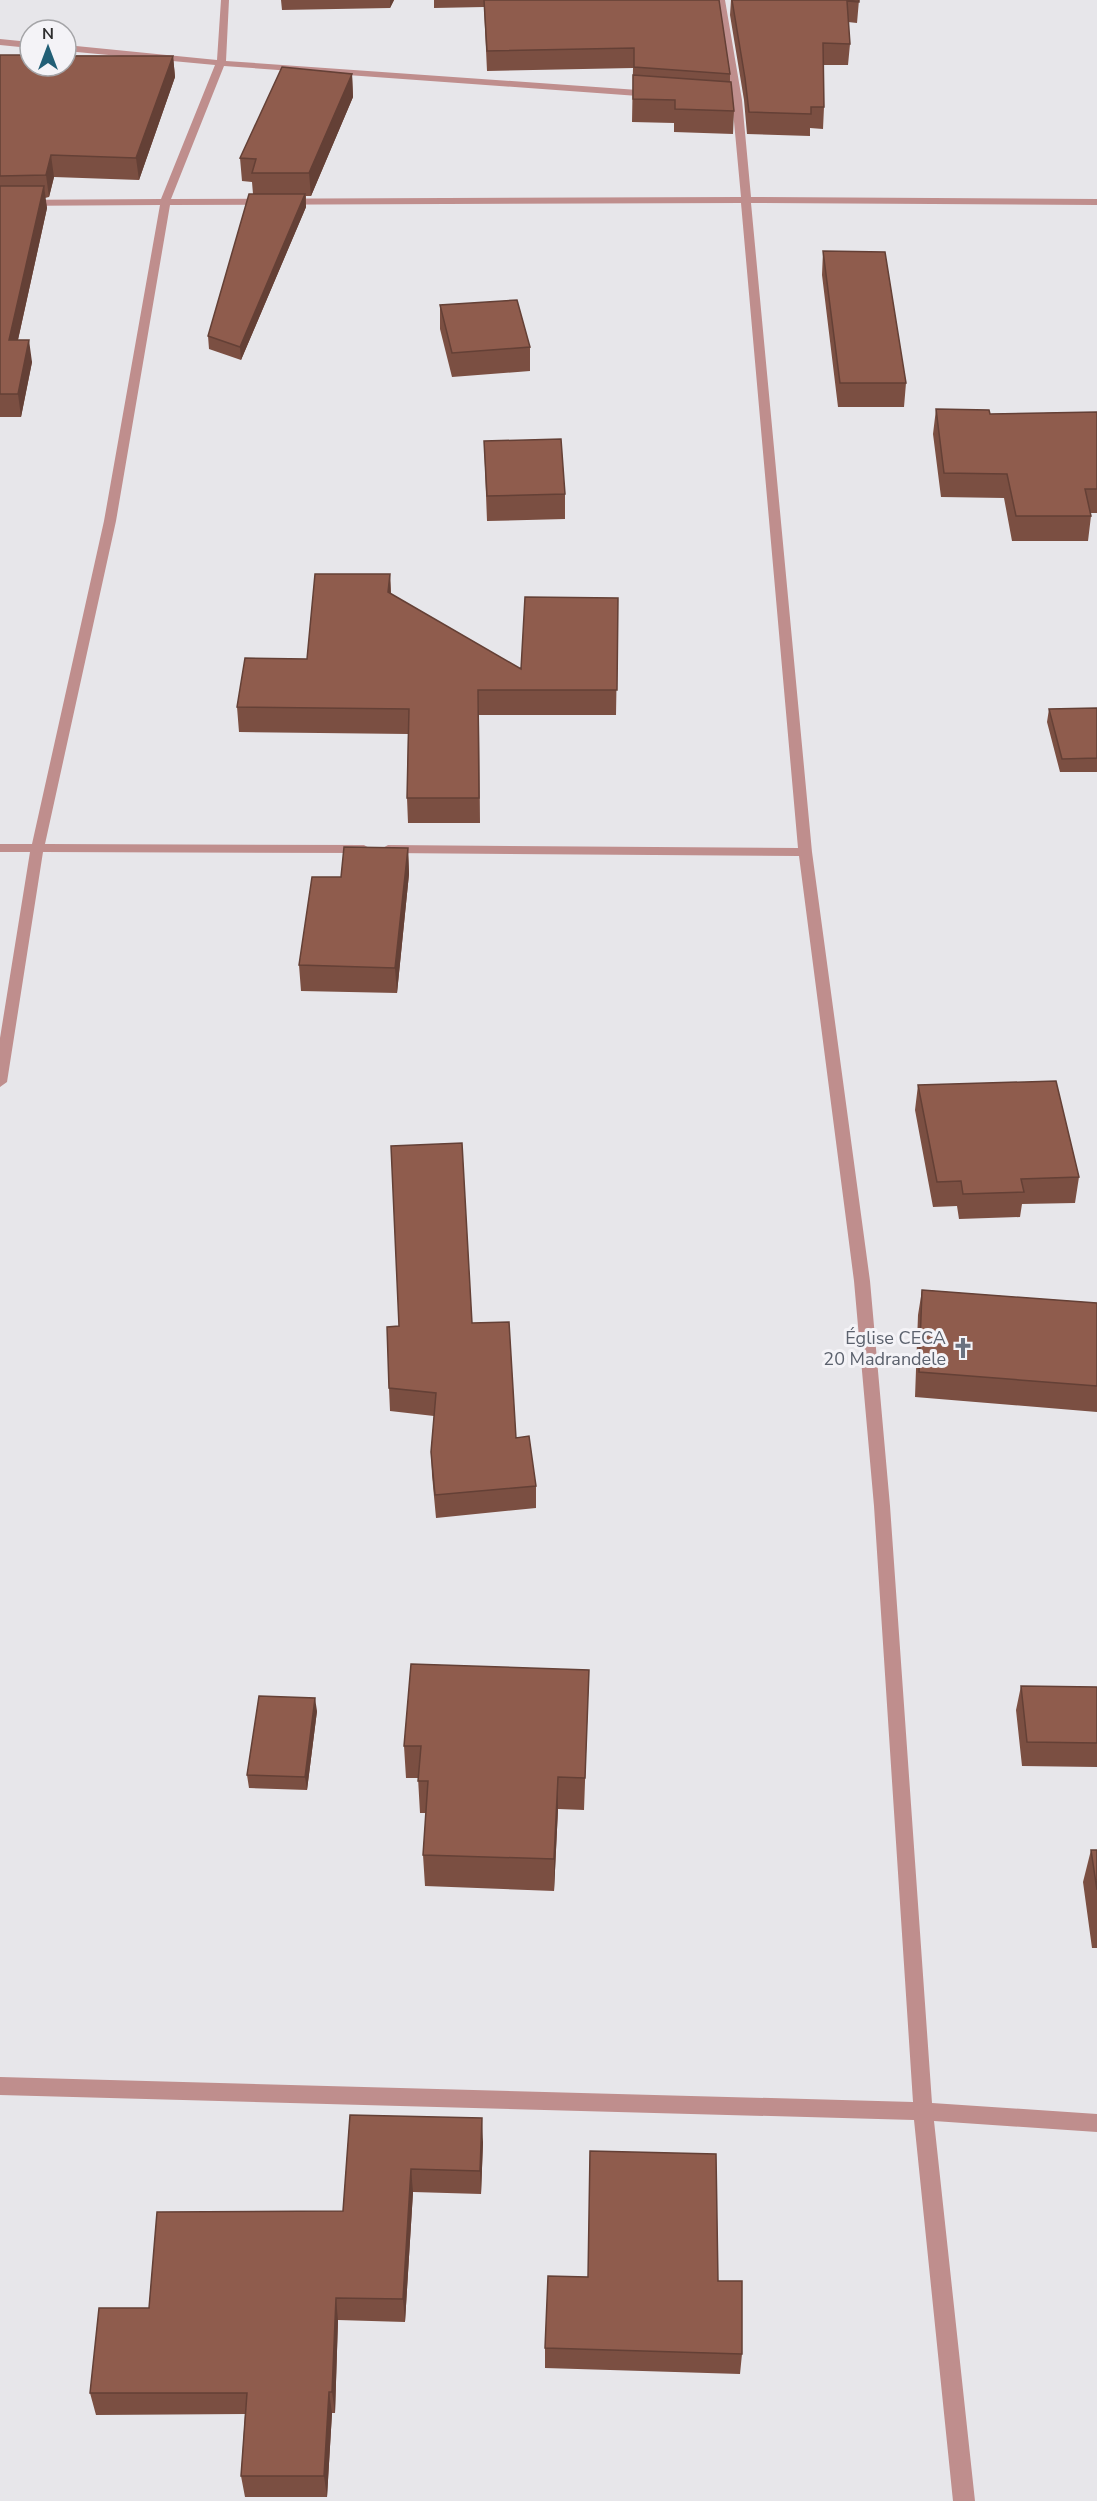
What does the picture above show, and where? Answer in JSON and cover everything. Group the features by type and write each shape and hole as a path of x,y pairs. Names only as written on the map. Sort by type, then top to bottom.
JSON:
{"street":[{"path":"0,1082 37,849 110,521 165,203 221,63 225,0"},
{"path":"722,0 737,100 805,852 862,1281 883,1518 923,2111 963,2501"},
{"path":"0,42 18,44"},
{"path":"78,49 221,63 667,95"},
{"path":"725,99 737,100"},
{"path":"0,203 745,200 1097,202"},
{"path":"0,848 805,852"},
{"path":"0,2086 923,2111 1097,2123"}],"building":[{"path":"484,0 719,0 730,74 634,67 634,48 487,51"},
{"path":"732,0 859,0 859,2 847,1 850,44 823,43 824,107 811,107 811,114 749,112"},
{"path":"0,55 18,55 18,78 78,78 78,56 173,56 136,158 51,155 46,175 0,176"},
{"path":"282,67 352,74 309,173 252,173 256,159 240,158"},
{"path":"633,75 731,82 734,111 675,109 675,100 633,99"},
{"path":"0,186 44,186 9,340 29,340 18,394 0,394"},
{"path":"249,194 305,194 240,347 208,336"},
{"path":"823,251 885,252 906,383 840,383"},
{"path":"517,300 530,347 452,353 440,305"},
{"path":"936,409 989,410 990,414 1097,412 1097,489 1085,489 1091,516 1016,516 1007,474 944,473"},
{"path":"561,439 565,494 487,496 484,441"},
{"path":"315,574 390,574 388,592 521,669 525,597 618,598 617,690 478,690 479,798 407,798 409,709 237,707 245,658 307,659"},
{"path":"1097,708 1097,758 1062,759 1049,709"},
{"path":"344,847 408,848 395,968 299,965 312,877 341,877"},
{"path":"1056,1081 1079,1177 1021,1179 1024,1192 963,1194 961,1181 937,1182 918,1085"},
{"path":"462,1143 472,1323 509,1322 516,1438 529,1436 536,1486 435,1495 431,1452 436,1393 389,1388 387,1327 399,1326 391,1146"},
{"path":"922,1290 1097,1303 1097,1386 919,1372"},
{"path":"411,1664 589,1670 585,1778 558,1777 554,1859 423,1855 428,1781 418,1781 421,1746 404,1746"},
{"path":"1021,1686 1097,1687 1097,1743 1027,1742"},
{"path":"259,1696 315,1698 305,1777 247,1775"},
{"path":"1091,1850 1097,1850 1097,1890"},
{"path":"350,2115 482,2118 480,2171 411,2169 403,2299 336,2298 332,2392 329,2392 324,2476 241,2476 247,2393 90,2393 99,2308 149,2308 157,2212 343,2211"},
{"path":"590,2151 716,2154 718,2281 742,2281 742,2354 545,2348 548,2276 588,2277"}],"place":[{"name":"Église CECA 20 Madrandele","path":"963,1348"}]}
